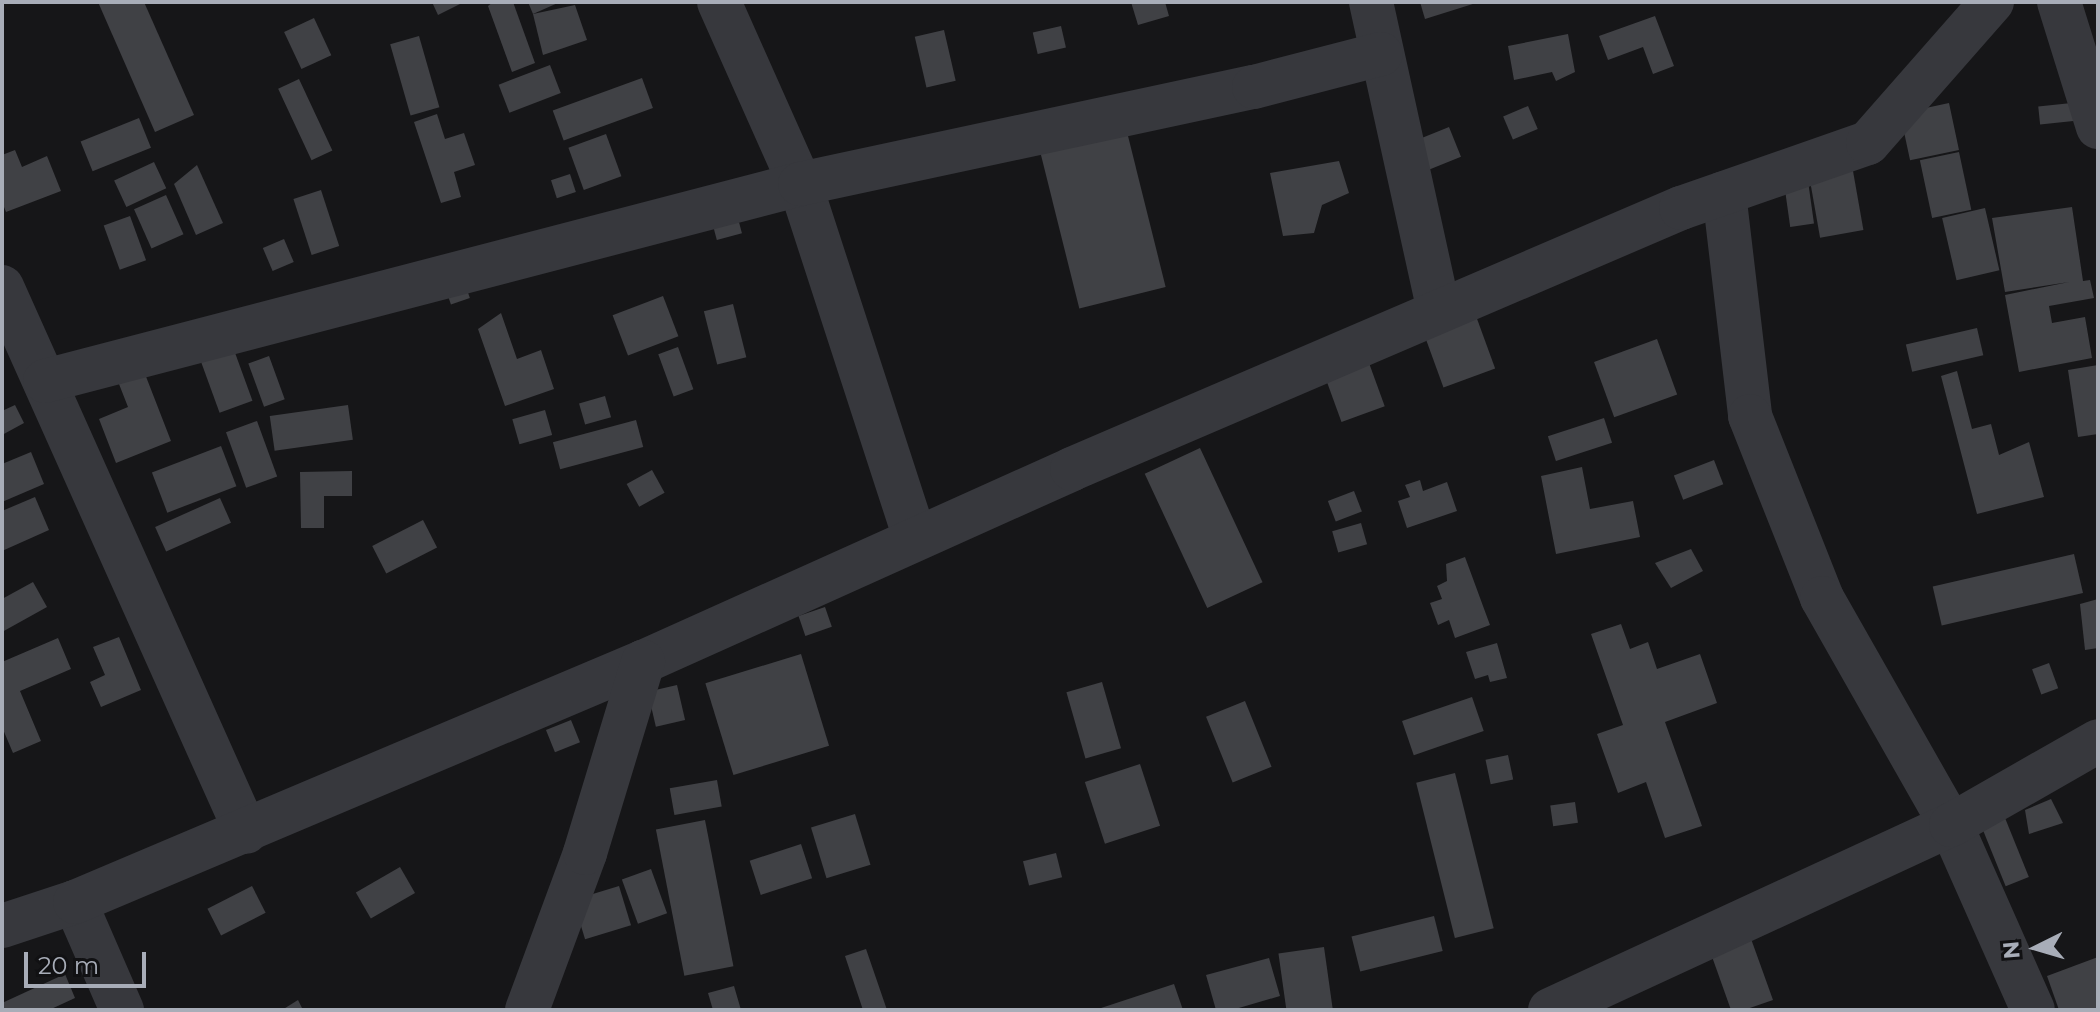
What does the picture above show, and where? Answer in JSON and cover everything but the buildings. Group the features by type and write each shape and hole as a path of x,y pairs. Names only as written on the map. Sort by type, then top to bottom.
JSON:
{"street":[{"path":"719,2 800,184 915,538"},
{"path":"1371,2 1439,311"},
{"path":"2,926 75,902 246,832 643,662 915,538 1439,311 1724,193 1868,143 1992,2"},
{"path":"2059,2 2098,127"},
{"path":"45,381 800,184 1254,87 1381,54"},
{"path":"1724,193 1750,416 1822,598 1951,825 2033,1010"},
{"path":"2,287 246,832"},
{"path":"527,1010 585,853 643,662"},
{"path":"1550,1010 1951,825 2098,741"},
{"path":"75,902 122,1010"}]}
